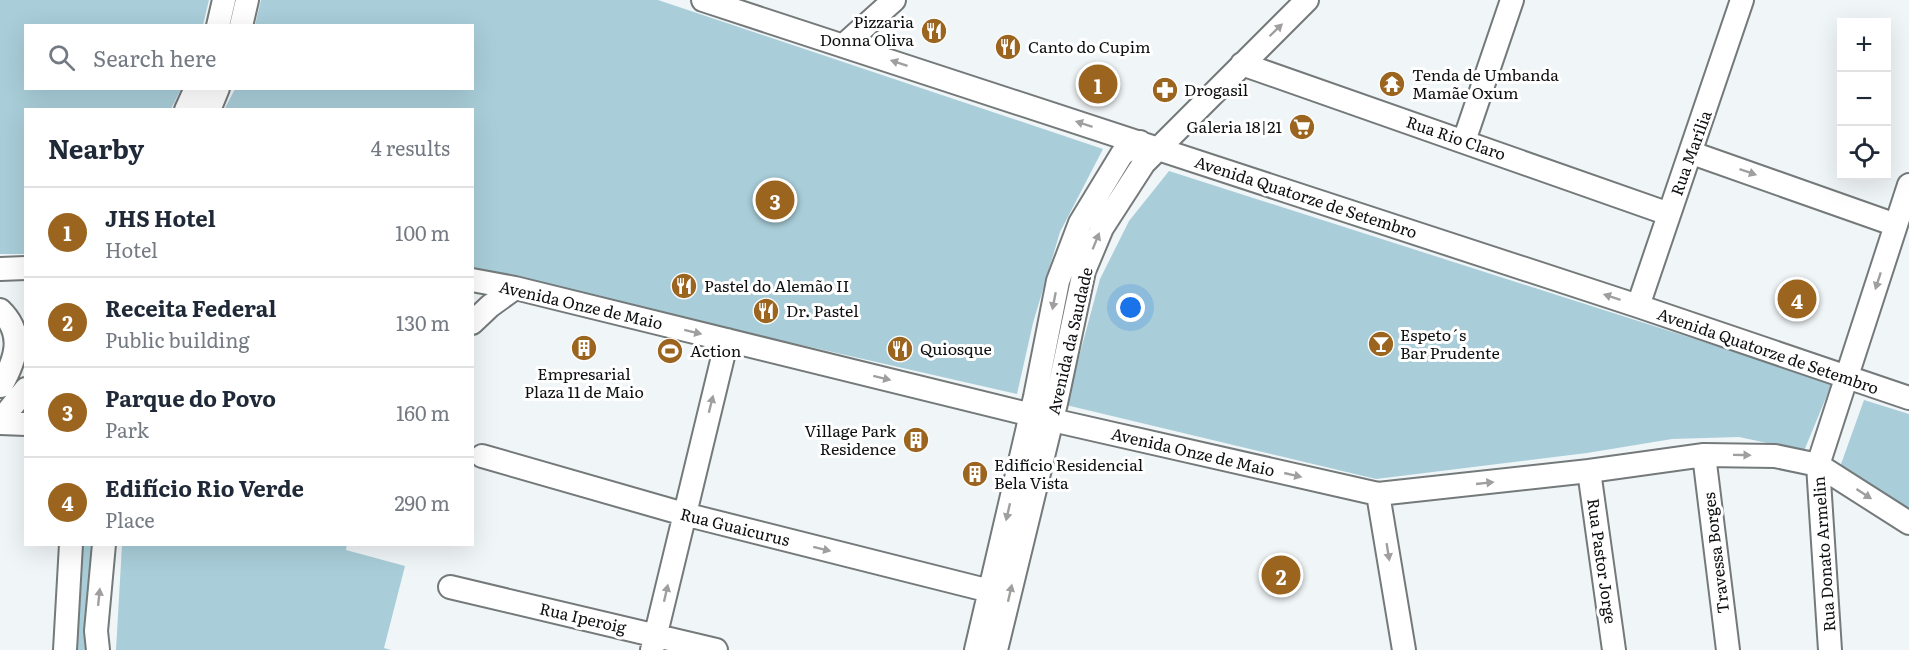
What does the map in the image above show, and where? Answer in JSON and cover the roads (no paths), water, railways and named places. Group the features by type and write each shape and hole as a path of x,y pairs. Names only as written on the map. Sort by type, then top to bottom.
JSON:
{"street":[{"path":"218,24 224,0"},
{"path":"241,24 247,0"},
{"name":"Avenida Quatorze de Setembro","path":"703,0 732,4 844,45 1638,306 1909,398"},
{"path":"844,45 894,0"},
{"name":"Avenida da Saudade","path":"996,650 1041,417 1058,281 1080,223 1122,154 1149,145 1242,64 1307,0"},
{"path":"1464,141 1512,0"},
{"name":"Rua Marília","path":"1638,306 1692,153 1742,0"},
{"name":"Rua Rio Claro","path":"1242,64 1669,214"},
{"path":"187,108 195,90"},
{"path":"210,108 218,90"},
{"path":"1692,153 1896,225"},
{"name":"Rua Donato Armelin","path":"1830,650 1818,465 1909,184"},
{"path":"0,268 24,268"},
{"name":"Avenida Onze de Maio","path":"474,280 515,288 1041,417 1378,494 1589,471 1704,455 1775,456 1818,465 1909,524"},
{"path":"474,321 515,288"},
{"path":"0,310 9,318 16,341 11,405 24,421"},
{"path":"654,642 727,340"},
{"name":"Avenida da Saudade","path":"976,650 990,591 1041,417"},
{"name":"Travessa Borges","path":"1704,455 1728,650"},
{"name":"Rua Guaicurus","path":"482,456 684,514 990,591"},
{"name":"Rua Pastor Jorge","path":"1589,471 1614,650"},
{"path":"1378,494 1404,650"},
{"path":"65,650 71,546"},
{"path":"98,650 96,632 105,546"},
{"name":"Rua Iperoig","path":"450,587 654,642 716,650"}],"place":[{"name":"Pizzaria Donna Oliva","path":"934,31"},
{"name":"Canto do Cupim","path":"1008,47"},
{"name":"JHS Hotel","path":"1098,84"},
{"name":"Tenda de Umbanda Mamãe Oxum","path":"1392,84"},
{"name":"Drogasil","path":"1165,90"},
{"name":"Galeria 18|21","path":"1302,127"},
{"name":"Parque do Povo","path":"775,200"},
{"name":"Pastel do Alemão II","path":"684,286"},
{"name":"Edifício Rio Verde","path":"1797,299"},
{"name":"Dr. Pastel","path":"766,311"},
{"name":"Espeto´s Bar Prudente","path":"1381,344"},
{"name":"Empresarial Plaza 11 de Maio","path":"584,348"},
{"name":"Quiosque","path":"900,349"},
{"name":"Action","path":"670,351"},
{"name":"Village Park Residence","path":"916,440"},
{"name":"Edifício Residencial Bela Vista","path":"975,474"},
{"name":"Receita Federal","path":"1281,575"}]}
